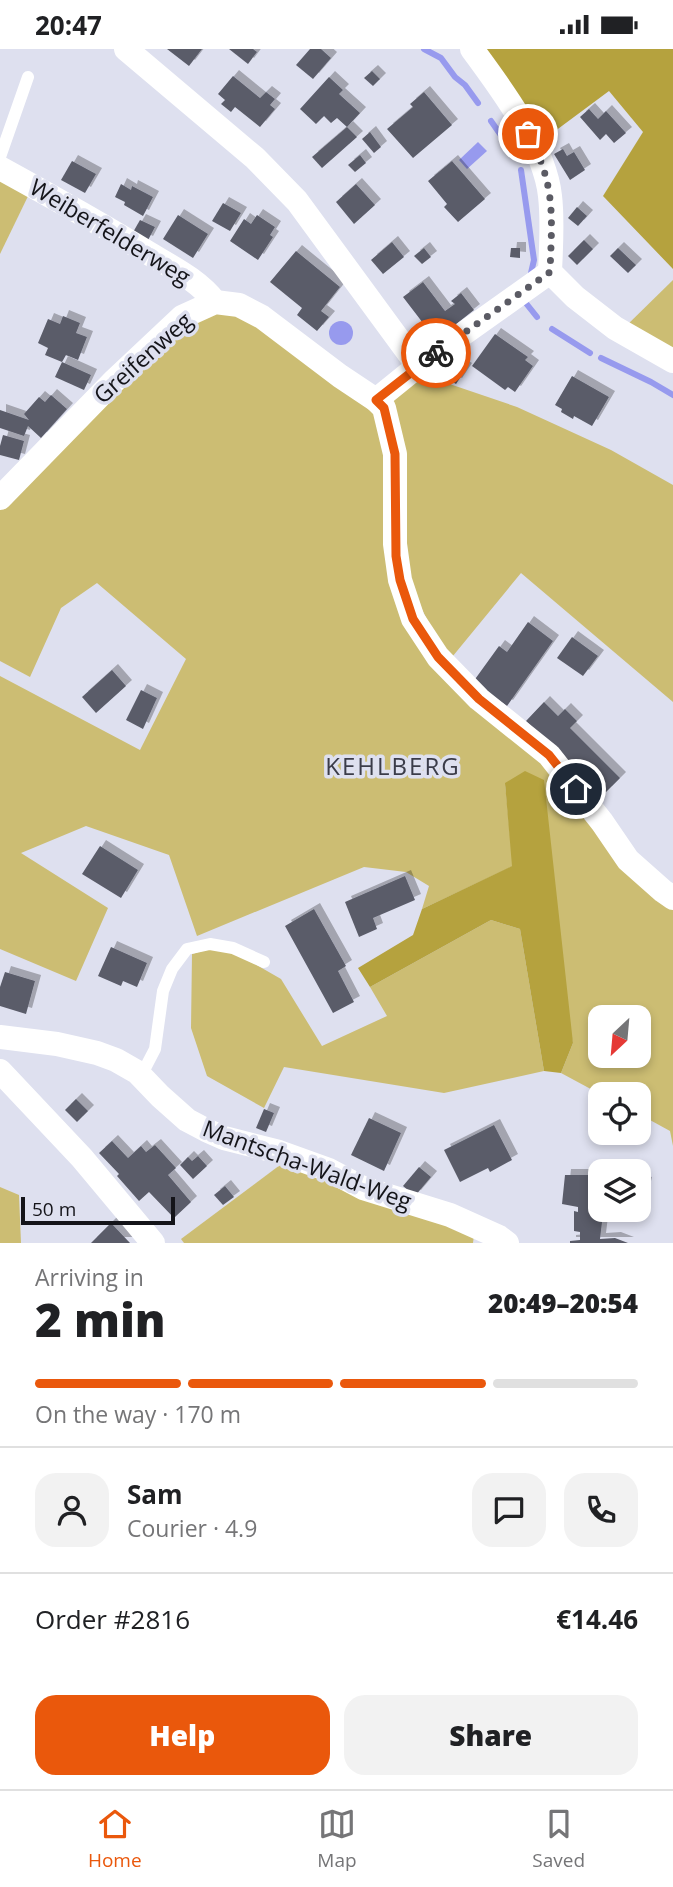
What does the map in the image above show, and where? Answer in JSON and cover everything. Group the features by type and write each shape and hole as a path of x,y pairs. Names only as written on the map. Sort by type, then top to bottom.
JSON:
{"street":[{"path":"126,49 255,159 297,201 418,366"},
{"path":"472,49 528,134 545,169 551,214 550,272 575,297 615,328 673,361"},
{"name":"Weiberfelderweg","path":"0,169 179,272 206,291 215,302"},
{"path":"550,272 418,366 376,400 384,408 395,454 396,556 400,580 413,619 438,657 479,699 549,755 603,822 628,860 673,898"},
{"name":"Greifenweg","path":"0,498 182,317 215,302 239,305 262,317 376,400"},
{"name":"Mantscha-Wald-Weg","path":"0,1037 57,1044 116,1060 141,1076 178,1112 206,1130 224,1138 279,1152 329,1170 363,1188 450,1215 507,1243"},
{"path":"0,1071 82,1158 153,1243"}],"lane":[{"path":"0,157 28,77"},
{"path":"141,1076 155,1049 163,991 172,969 187,949 210,944 233,948 264,962"}],"shaded area":[{"path":"483,49 673,49 673,269 603,196 643,132 609,91 543,140"},
{"path":"0,173 31,190 0,254"},
{"path":"673,280 673,356 623,329"},
{"path":"235,310 377,409 414,636 530,746 673,907 673,1146 670,1131 651,1121 651,1082 588,1082 588,1088 561,1073 573,1043 505,783 513,866 422,909 429,886 406,872 364,867 197,936 169,855 86,826 21,853 108,908 76,981 0,949 0,676 140,750 186,659 97,583 61,608 30,677 0,661 0,510 193,319"},
{"path":"423,375 517,407 611,450 673,485 673,702 521,573 448,662 407,579 388,400"},
{"path":"525,771 544,780 573,1043 561,1073 544,1071 520,929 491,920 370,987 358,968 413,935 422,909 512,866 505,783"},
{"path":"491,920 520,929 544,1071 444,1093 284,1067 264,1108 207,1076 191,1028 192,954 212,948 241,956 281,979 322,1046 387,1016 370,987"},
{"path":"284,1162 475,1227 473,1243 184,1243 181,1239"},
{"path":"0,1187 19,1195 21,1243 0,1243"}],"water":[{"path":"478,142 487,151 467,169 459,160"},
{"path":"341,321 350,324 353,333 350,342 341,345 332,342 329,333 332,324"}],"building":[{"path":"167,49 202,49 189,66"},
{"path":"229,49 253,49 257,52 248,64"},
{"path":"310,49 321,49 331,58 313,79 296,65"},
{"path":"372,71 380,79 373,86 364,78"},
{"path":"233,76 260,98 266,92 275,99 270,105 275,109 260,127 235,107 231,112 221,104 225,100 218,94"},
{"path":"329,77 343,90 339,94 360,113 347,127 337,118 331,123 324,116 316,124 300,109"},
{"path":"424,92 452,125 413,158 387,129 413,107 410,104"},
{"path":"589,109 598,119 606,111 626,133 614,143 606,134 600,140 580,117"},
{"path":"347,127 357,137 322,168 312,157"},
{"path":"370,132 381,147 374,153 362,139"},
{"path":"563,149 567,156 574,152 585,170 570,180 554,154"},
{"path":"360,155 366,163 355,172 348,165"},
{"path":"72,161 96,174 85,193 61,180"},
{"path":"452,161 485,199 458,222 444,207 447,204 428,181"},
{"path":"121,184 131,190 132,186 153,197 143,216 115,197"},
{"path":"356,184 375,205 354,224 336,202"},
{"path":"223,203 241,213 230,231 212,221"},
{"path":"577,207 587,216 578,226 568,218"},
{"path":"178,215 208,234 193,258 163,239"},
{"path":"257,215 275,227 270,235 273,237 258,260 230,241 244,219 251,224"},
{"path":"140,220 155,227 147,242 132,234"},
{"path":"584,240 593,249 577,265 568,256"},
{"path":"392,242 404,257 383,274 371,260"},
{"path":"424,248 431,257 422,264 414,256"},
{"path":"511,248 520,248 520,258 510,257"},
{"path":"618,248 636,265 628,273 610,256"},
{"path":"296,251 340,287 321,311 329,317 317,331 297,315 302,308 270,282"},
{"path":"423,282 445,311 455,304 451,301 461,293 474,310 431,344 421,331 426,327 403,297"},
{"path":"63,316 80,323 76,333 87,337 78,360 66,355 62,362 45,355 48,348 38,343 48,319 60,324"},
{"path":"495,334 528,357 525,360 533,366 515,392 508,387 505,390 472,366"},
{"path":"451,359 466,369 456,384 440,374"},
{"path":"62,362 91,375 84,390 55,377"},
{"path":"572,376 609,397 592,426 574,416 573,419 555,405"},
{"path":"51,395 67,409 41,438 28,426 24,436 0,428 0,410 29,420 24,414 39,397 45,402"},
{"path":"3,435 24,441 19,460 0,455"},
{"path":"528,622 553,641 507,706 473,682 499,646 507,652"},
{"path":"572,637 598,656 583,676 557,658"},
{"path":"112,670 126,686 96,713 82,697"},
{"path":"141,690 157,698 143,729 126,720"},
{"path":"544,702 558,716 565,709 577,721 570,728 620,778 606,792 584,770 579,774 526,721"},
{"path":"100,846 138,870 121,898 82,874"},
{"path":"405,876 415,900 373,918 377,929 359,937 345,902"},
{"path":"314,909 346,966 338,971 354,1002 333,1013 285,926"},
{"path":"111,947 147,963 137,987 123,981 121,986 98,976"},
{"path":"5,972 35,981 26,1014 0,1006 0,987"},
{"path":"76,1099 88,1111 77,1122 65,1110"},
{"path":"264,1109 274,1113 266,1132 256,1128"},
{"path":"369,1118 401,1133 384,1171 351,1155"},
{"path":"494,1125 512,1160 490,1172 488,1168 460,1182 444,1150"},
{"path":"112,1141 128,1158 141,1146 146,1152 155,1145 176,1168 168,1175 191,1202 174,1218 149,1192 139,1201 99,1153"},
{"path":"198,1156 207,1166 193,1179 180,1165 188,1157 192,1161"},
{"path":"419,1167 431,1177 415,1196 403,1186"},
{"path":"565,1175 588,1175 588,1222 602,1222 600,1239 615,1238 628,1243 570,1243 580,1240 580,1232 574,1231 574,1211 578,1212 578,1207 562,1204"},
{"path":"225,1186 234,1197 223,1205 214,1195"},
{"path":"111,1223 130,1243 91,1243"}],"waterway":[{"path":"424,49 441,58 478,103"},
{"path":"491,121 516,157"},
{"path":"521,170 534,260 531,273"},
{"path":"525,302 537,317"},
{"path":"552,329 590,353"},
{"path":"601,358 673,395"}],"way so far":[{"path":"436,353 550,272 550,195 545,169 528,134"}],"district":[{"name":"KEHLBERG","path":"393,767"}],"route":[{"path":"436,353 376,400 384,408 395,454 395,544 400,580 413,619 438,657 479,699 549,755 576,789"}]}
